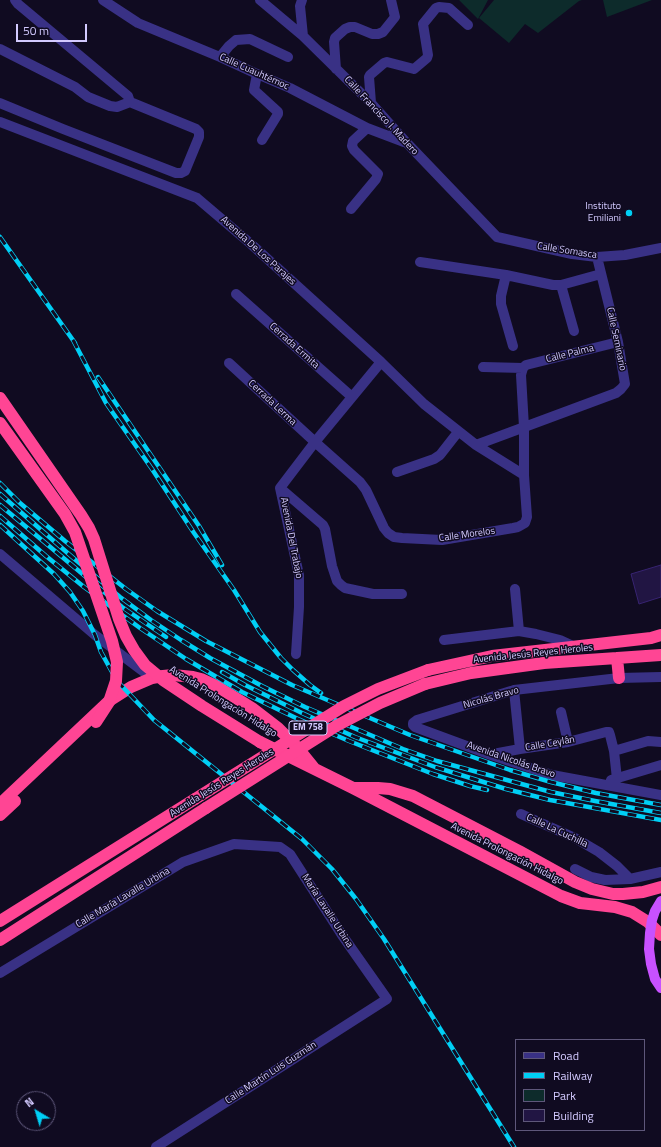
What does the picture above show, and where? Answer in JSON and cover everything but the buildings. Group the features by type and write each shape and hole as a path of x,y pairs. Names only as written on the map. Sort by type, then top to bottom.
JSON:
{"highway":[{"name":"Avenida Prolongación Hidalgo","path":"0,398 89,528 126,636 145,665 163,680 260,742 353,788 561,896 580,903 615,906 632,912 648,922 661,935"},
{"path":"0,422 76,532 112,641 117,662 116,681 110,702 96,722 5,804"},
{"name":"Avenida Jesús Reyes Heroles","path":"0,921 344,706 389,684 428,670 492,656 651,638 661,635"},
{"name":"Avenida Jesús Reyes Heroles","path":"0,940 336,726 380,703 426,684 471,673 544,663 661,655"},
{"path":"617,658 620,678"},
{"path":"0,815 5,804 102,707 131,687 152,678 173,675 201,679 218,687 252,708 278,728 297,747 316,770"},
{"path":"353,788 378,788 402,792 413,796 588,888 613,894 633,893 661,887"}],"main road":[{"path":"661,901 652,920 649,949 655,979 661,988"}],"street":[{"path":"15,0 128,96 130,102"},
{"name":"Calle Cuauhtémoc","path":"103,0 138,23 290,88 367,128 406,142"},
{"path":"302,0 300,6 304,36"},
{"path":"336,69 335,38 345,29 350,27 355,27 372,34 383,32 395,17 391,0"},
{"name":"Calle Francisco I. Madero","path":"263,1 304,36 371,103 406,142 497,237"},
{"path":"371,103 369,77 384,63 387,62 414,69 427,58 428,55 423,24 436,8 450,8 468,25"},
{"path":"220,57 236,40 250,39 288,57"},
{"path":"0,50 70,84 88,97 110,106 117,107 130,102 196,129 199,132 199,137 185,171 176,173 0,103"},
{"path":"256,74 254,90 278,112 262,140"},
{"name":"Avenida De Los Parajes","path":"0,122 197,198 251,244 381,362 424,404 476,445"},
{"path":"351,209 376,179 378,174 354,150 352,146 353,141 367,128"},
{"name":"Calle Somasca","path":"497,237 572,254 597,257 661,248"},
{"name":"Calle Seminario","path":"476,445 616,393 621,390 625,384 618,342 597,257"},
{"path":"420,262 506,275 553,285 561,285 601,274"},
{"path":"506,275 501,296 501,304 513,346"},
{"path":"561,285 574,331"},
{"name":"Cerrada Ermita","path":"236,294 352,397"},
{"name":"Calle Palma","path":"523,368 526,365 618,342"},
{"name":"Avenida Del Trabajo","path":"296,654 299,607 299,574 280,488 315,442 381,362"},
{"name":"Cerrada Lerma","path":"229,363 315,442"},
{"path":"483,367 523,368 521,375 524,427 524,475"},
{"path":"397,472 434,459 440,455 458,432"},
{"name":"Calle Morelos","path":"315,442 360,482 384,528 394,537 417,540 442,540 521,526 525,523 527,517 524,475"},
{"path":"476,445 524,475"},
{"path":"280,488 323,525 332,566 337,580 341,585 345,588 373,594 402,594"},
{"path":"0,554 95,635 152,678"},
{"path":"515,588 519,631"},
{"path":"444,640 519,631 560,640 573,646"},
{"name":"Nicolás Bravo","path":"413,723 417,720 514,690 620,678 661,677"},
{"path":"514,690 520,749"},
{"path":"561,712 568,742"},
{"name":"Avenida Nicolás Bravo","path":"413,723 415,726 491,755 552,775 661,795"},
{"name":"Calle Ceylán","path":"491,755 568,742 606,732 609,732 614,751"},
{"path":"617,779 614,751 648,741 661,742"},
{"path":"600,784 661,765"},
{"name":"Calle La Cuchilla","path":"521,814 575,838 599,852 617,866 630,879"},
{"name":"Calle María Lavalle Urbina","path":"0,974 183,862 234,844 254,845"},
{"name":"María Lavalle Urbina","path":"254,845 280,847 290,854 342,935 387,999"},
{"path":"575,869 591,877 605,880 630,879 661,872"},
{"name":"Calle Martín Luis Guzmán","path":"156,1147 387,999"}],"green space":[{"path":"459,0 488,0 478,19"},
{"path":"494,0 582,0 538,33 525,24 509,43 479,18"},
{"path":"603,0 652,0 607,17"}],"railway":[{"path":"0,237 75,343"},
{"path":"73,340 106,403 234,590 260,632 281,658 310,685 321,693"},
{"path":"98,377 199,526 222,565"},
{"path":"0,483 20,503 65,541 126,589 157,611 206,641 292,685 410,735 510,770 596,793 661,805"},
{"path":"0,494 120,597 151,620 210,658 305,707 403,749 437,761 551,792 661,813"},
{"path":"0,505 122,607 166,637"},
{"path":"0,516 84,587 140,628 186,659 242,692 298,719 349,741 433,774 487,790"},
{"path":"0,525 54,574 70,592 83,611 95,635 101,652 117,681 154,720 302,839 332,869 356,899 384,939 514,1147"},
{"path":"222,672 302,713 355,737 435,767 506,789 550,800 661,820"}],"place":[{"name":"Instituto Emiliani","path":"629,213"}]}
